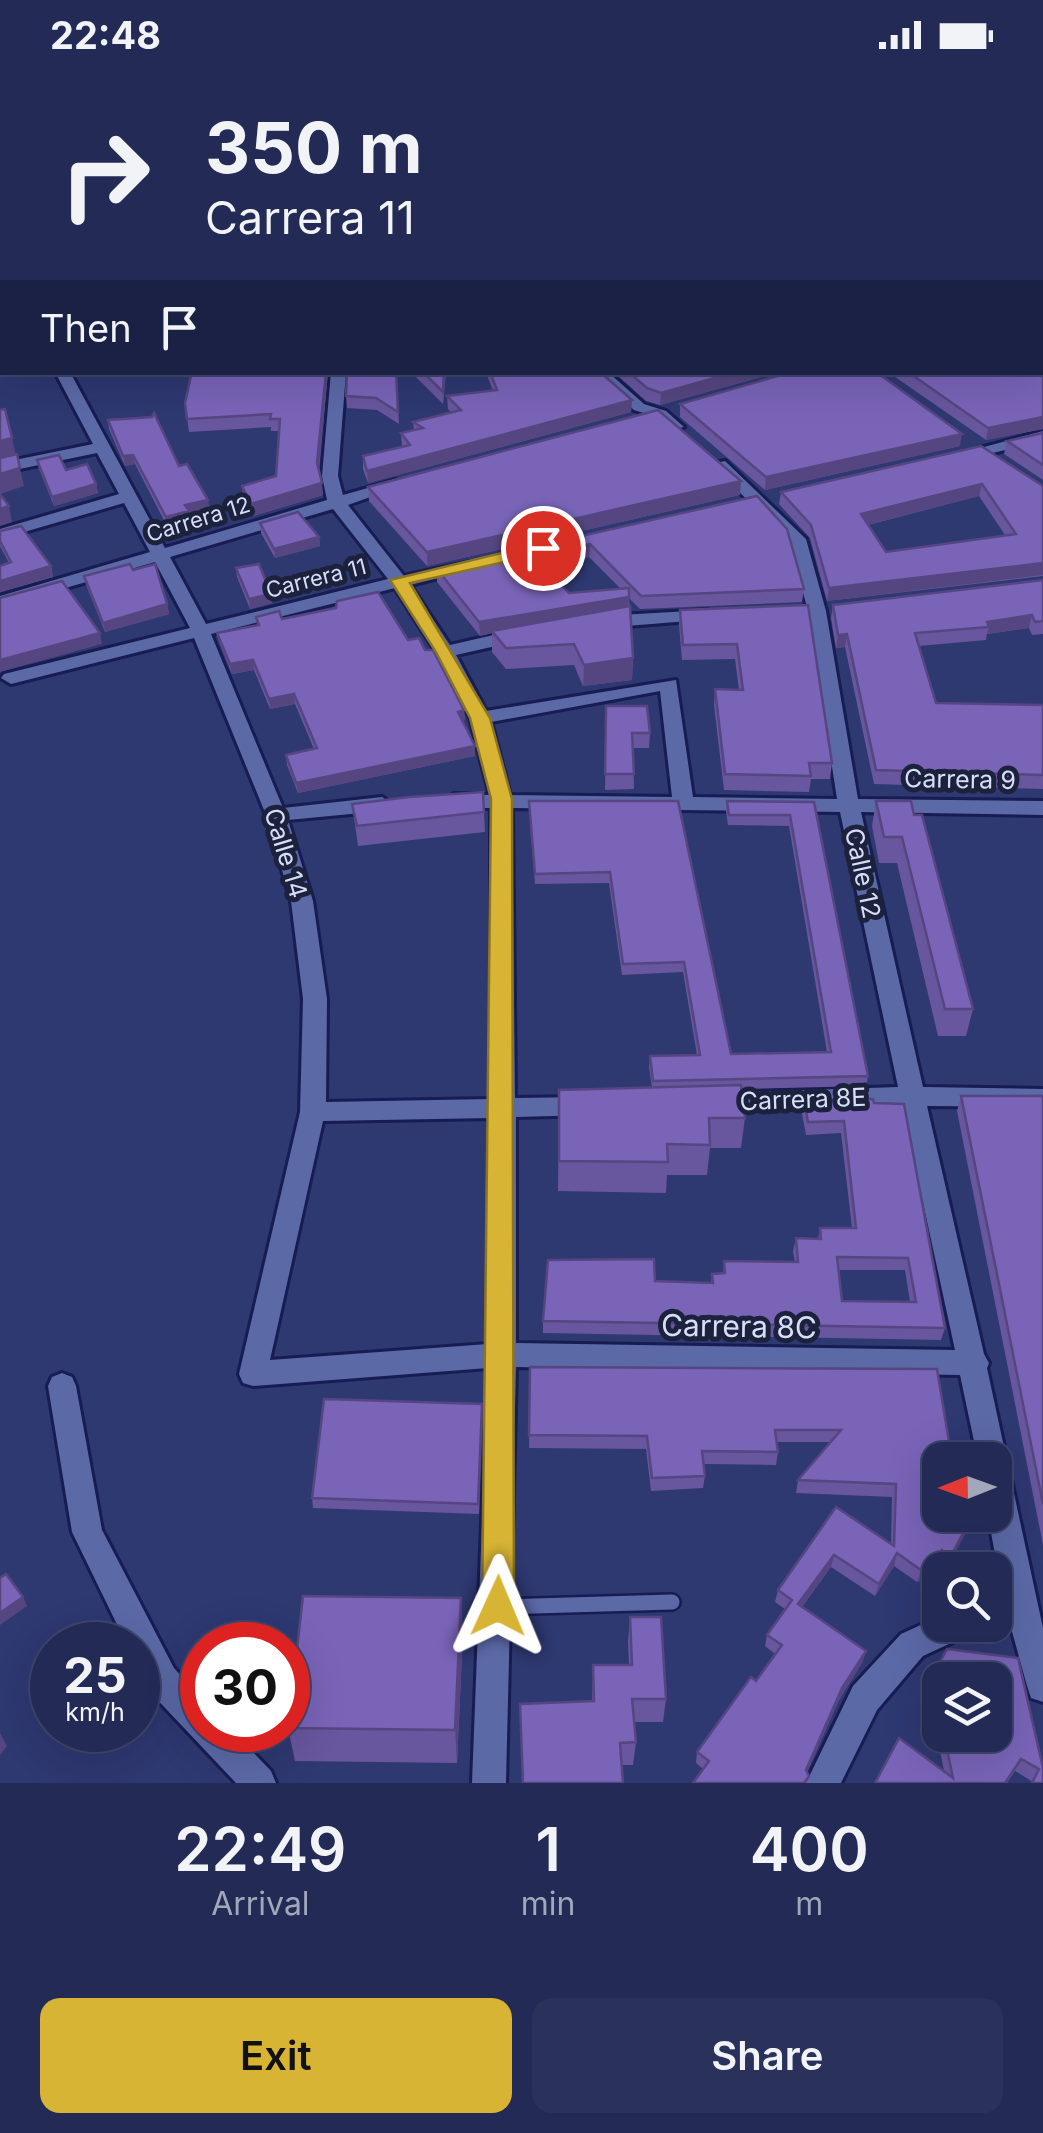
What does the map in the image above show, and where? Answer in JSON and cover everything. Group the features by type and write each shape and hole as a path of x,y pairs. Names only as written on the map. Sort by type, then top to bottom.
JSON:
{"street":[{"name":"Calle 14","path":"64,375 200,630 276,815 302,901 316,999 314,1112 254,1374"},
{"path":"339,375 330,476 336,501 399,580 445,652 480,718 502,799 502,1355 498,1606 488,1783"},
{"name":"Calle 12","path":"605,375 639,407 671,412 696,445 760,499 798,539 817,610 848,803 990,1442"},
{"path":"623,425 671,412"},
{"path":"944,460 1043,436"},
{"path":"0,468 102,448"},
{"name":"Carrera 12","path":"0,602 413,481"},
{"path":"0,534 129,496"},
{"name":"Carrera 11","path":"11,678 475,564"},
{"path":"579,625 722,615"},
{"path":"445,652 543,631"},
{"path":"480,718 669,684 683,802"},
{"name":"Carrera 9","path":"276,815 502,799 1043,808"},
{"name":"Carrera 8E","path":"694,1103 912,1096 1043,1098"},
{"path":"314,1112 614,1106"},
{"name":"Carrera 8C","path":"254,1374 502,1355 975,1363"},
{"path":"62,1386 87,1532 162,1680 180,1700"},
{"path":"1012,1612 1043,1686"},
{"path":"824,1783 865,1698 912,1645 922,1640"},
{"path":"229,1752 259,1783"}],"lane":[{"path":"498,1606 672,1602"}],"building":[{"path":"191,375 326,375 317,463 322,483 251,504 242,486 276,476 280,419 270,419 271,414 187,419 185,403"},
{"path":"347,375 396,375 398,412 376,398 346,396"},
{"path":"426,375 444,375 443,392"},
{"path":"491,375 603,375 632,400 367,471 363,456 410,445 401,433 423,428 413,422 461,410 447,396 497,390"},
{"path":"632,375 725,375 661,393 647,388"},
{"path":"782,375 880,375 962,434 766,477 680,404"},
{"path":"912,375 1043,375 1043,417 988,428"},
{"path":"5,409 12,438 0,441 0,410"},
{"path":"658,410 741,481 427,552 368,487"},
{"path":"154,413 179,466 187,464 208,500 185,505 189,511 166,517 133,455 123,456 108,420 152,417"},
{"path":"1043,433 1043,465 1007,441"},
{"path":"981,446 1043,486 1043,563 829,588 811,525 781,492","holes":["982,484 1016,534 886,552 861,514"]},
{"path":"17,454 20,468 0,474 0,458"},
{"path":"59,455 66,470 87,464 96,484 52,497 37,460"},
{"path":"0,494 9,506 0,509"},
{"path":"757,496 787,529 804,589 641,596 590,544 532,555 569,593 629,588 629,597 479,622 437,569"},
{"path":"298,512 319,537 274,549 260,523"},
{"path":"21,526 51,566 0,581 0,566 11,562 0,541 0,531"},
{"path":"130,564 133,570 155,564 167,604 103,623 84,576"},
{"path":"259,564 271,594 249,599 236,568"},
{"path":"1043,580 1043,621 1035,622 1032,615 987,622 989,627 915,633 936,703 1043,705 1043,775 876,770 847,634 838,635 833,605"},
{"path":"62,581 100,633 0,660 0,598"},
{"path":"378,592 408,640 419,638 425,650 433,650 464,710 458,712 475,746 296,783 286,755 317,748 294,694 269,699 253,660 230,664 217,633 259,625 256,617 279,611 282,619 336,608 337,601"},
{"path":"808,605 832,763 809,763 811,776 725,774 715,689 743,690 737,644 683,645 680,610"},
{"path":"630,606 633,658 584,665 574,644 506,648 492,631"},
{"path":"606,706 647,706 650,733 632,733 634,774 605,774"},
{"path":"483,792 484,812 357,826 352,804 409,797"},
{"path":"529,801 678,801 731,1054 831,1052 790,815 729,815 727,801 814,802 868,1076 653,1081 650,1056 700,1055 684,962 623,964 610,872 535,874"},
{"path":"876,801 911,801 914,815 922,815 973,1009 945,1009 902,837 884,837"},
{"path":"741,1085 745,1118 709,1118 710,1145 667,1144 668,1162 559,1161 559,1090"},
{"path":"961,1096 1043,1096 1043,1504 997,1274"},
{"path":"873,1099 874,1103 904,1104 945,1328 543,1321 548,1260 654,1259 655,1281 713,1283 712,1274 725,1273 724,1261 798,1262 796,1238 821,1239 820,1228 856,1228 844,1121 808,1122 804,1101","holes":["837,1257 908,1258 916,1302 842,1301"]},
{"path":"530,1367 937,1369 949,1442 922,1442 922,1532 964,1532 953,1552 922,1552 922,1570 897,1553 879,1584 834,1555 798,1604 866,1651 842,1688 804,1783 693,1783 709,1761 697,1752 751,1677 756,1681 782,1645 767,1635 792,1600 778,1590 836,1507 894,1546 896,1484 798,1480 841,1430 775,1430 778,1452 702,1451 705,1476 652,1478 647,1436 529,1435"},
{"path":"324,1399 482,1404 478,1504 312,1498"},
{"path":"6,1574 23,1597 0,1613 0,1578"},
{"path":"303,1596 461,1598 455,1730 310,1728 310,1622 300,1622"},
{"path":"630,1617 661,1617 666,1699 632,1699 636,1742 620,1743 623,1783 523,1783 520,1704 594,1701 593,1665 632,1665"},
{"path":"947,1649 1018,1658 1043,1783 1032,1783 1039,1769 1021,1759 1005,1783 875,1783 899,1738 953,1778 948,1752 1012,1752 1012,1662 940,1662"}],"route":[{"path":"498,1606 504,1111 502,799 480,718 445,652 399,580 543,548"}]}
